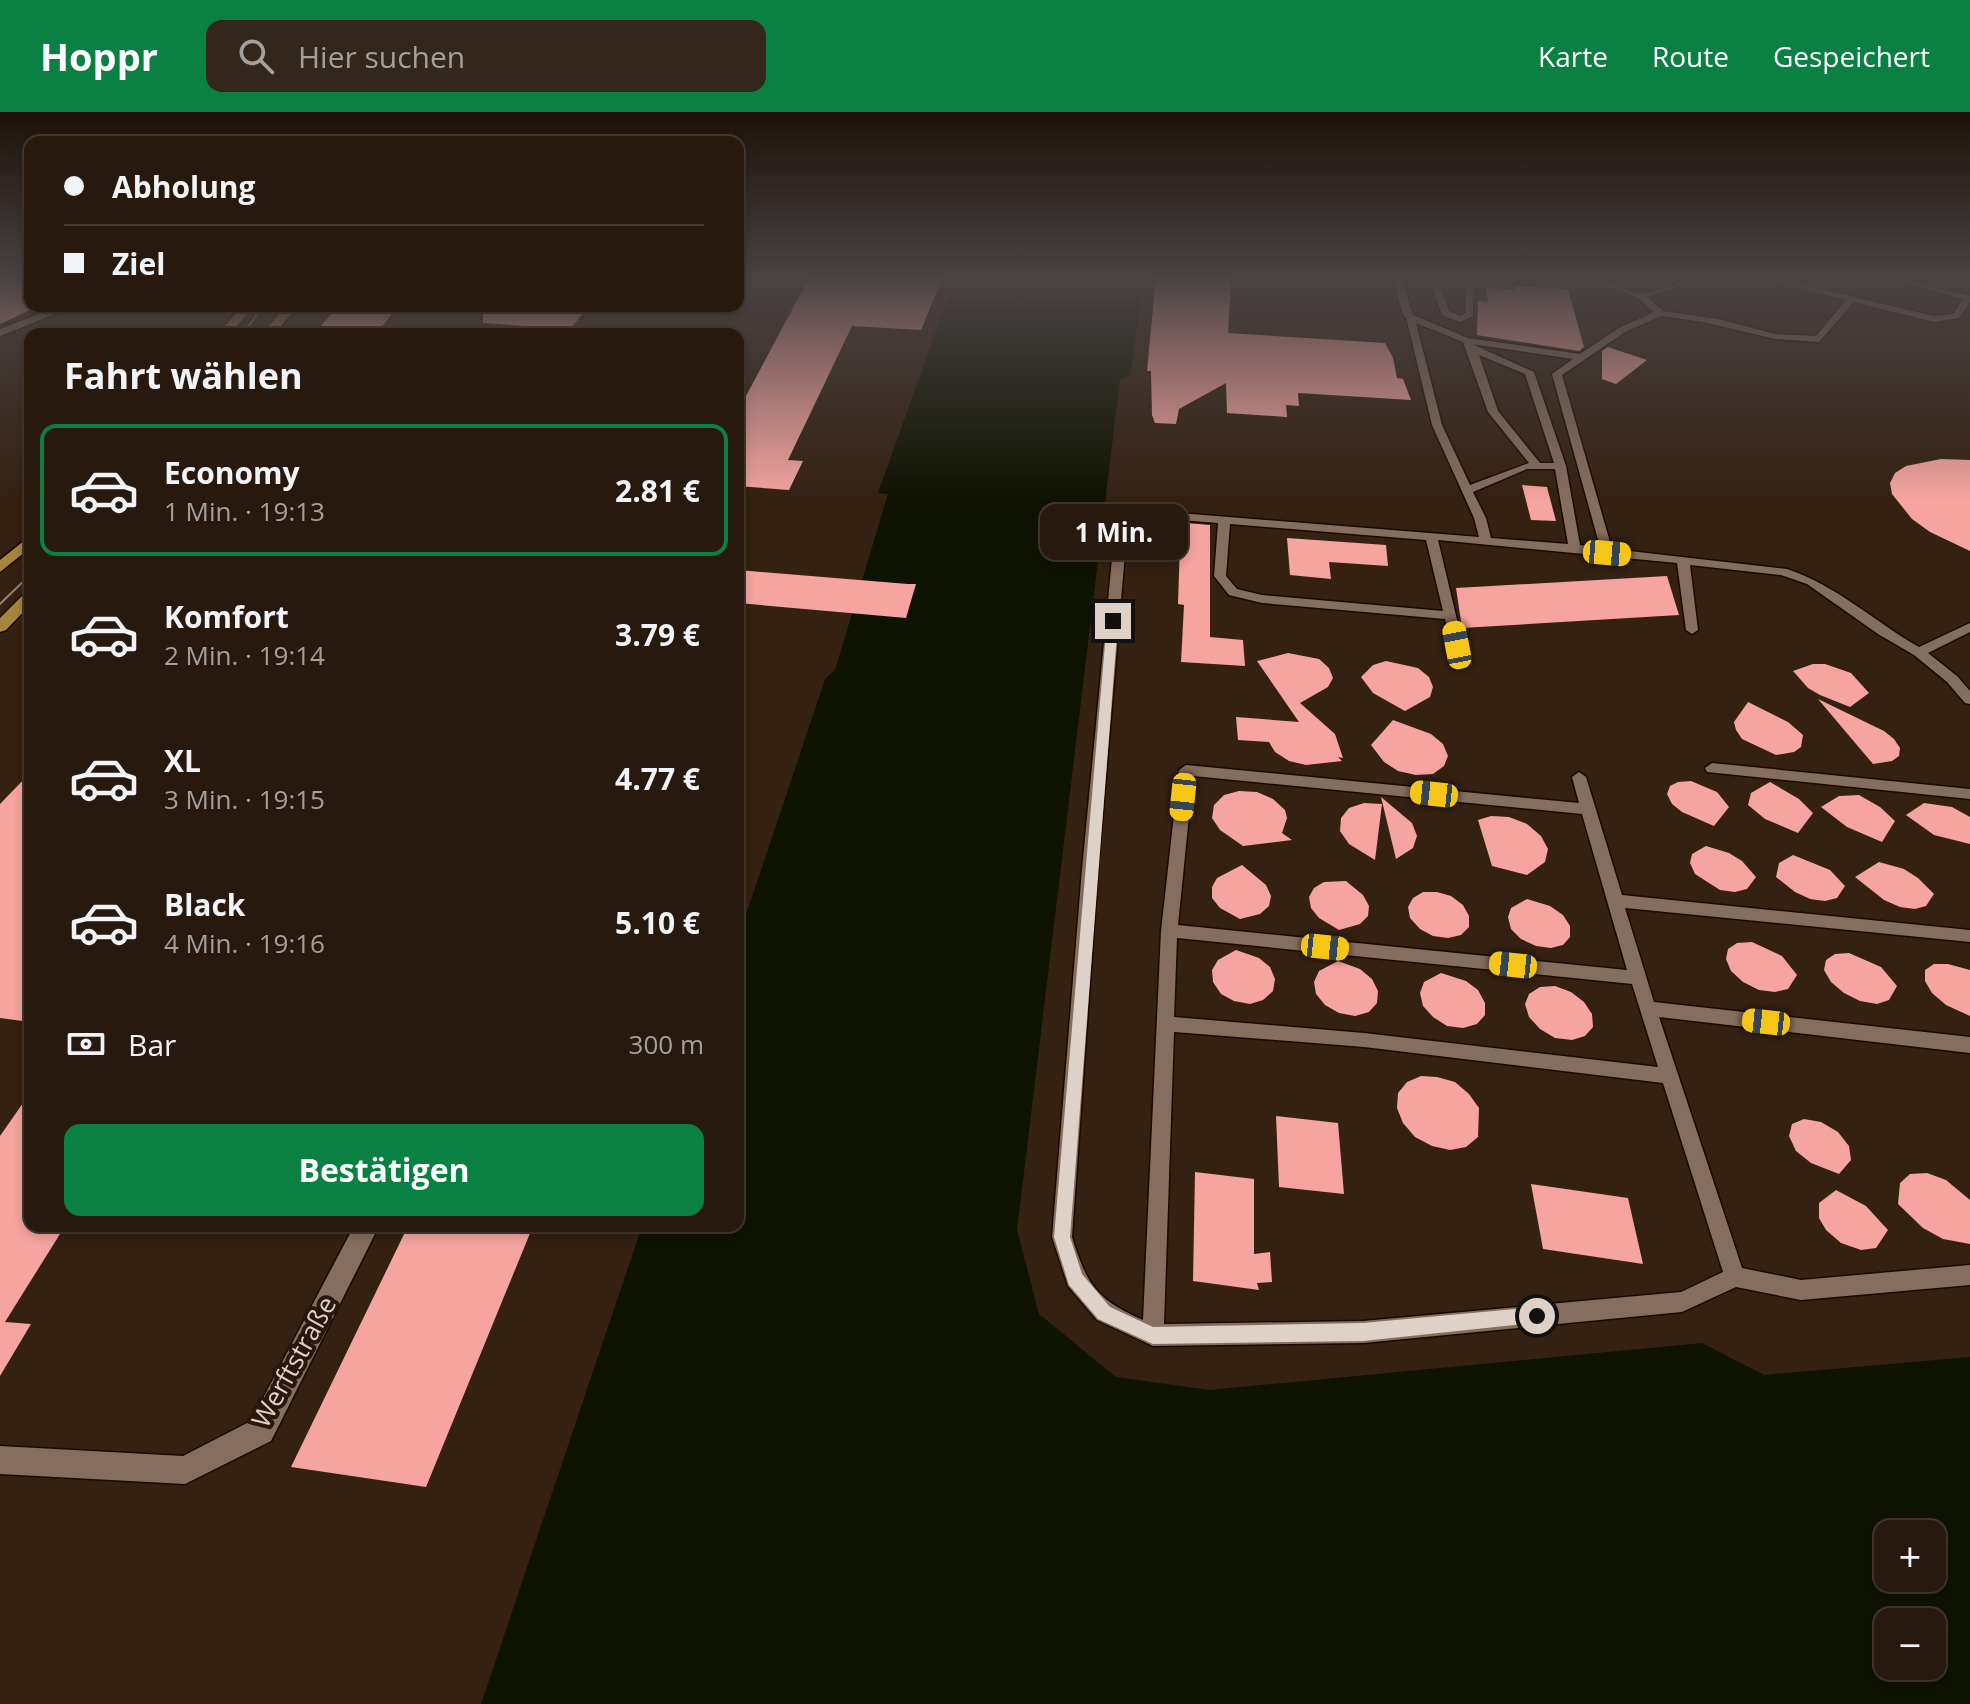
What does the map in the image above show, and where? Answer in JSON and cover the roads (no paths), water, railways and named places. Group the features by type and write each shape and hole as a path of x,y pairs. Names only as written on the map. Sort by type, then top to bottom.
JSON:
{"main road":[{"path":"0,568 24,546"},
{"path":"0,627 24,602"}],"street":[{"name":"Werftstraße","path":"0,1460 185,1470 261,1431 364,1232"}],"lane":[{"path":"1419,352 1437,425 1468,490 1486,542"},
{"path":"1471,352 1493,412 1536,465"},
{"path":"1486,352 1529,372 1548,417 1561,466 1570,505 1574,548"},
{"path":"1540,352 1581,357"},
{"path":"1588,352 1557,374 1607,553"},
{"path":"1468,490 1525,466 1561,466"},
{"path":"1970,700 1952,679 1919,652 1882,631 1811,581 1783,572 1574,548 1432,539 1154,514 1121,528 1090,869 1062,1237 1075,1279 1104,1313 1153,1335 1363,1332 1682,1302 1735,1277 1801,1290 1970,1275"},
{"path":"1224,522 1220,576 1233,592 1262,599 1452,616"},
{"path":"1432,539 1457,645"},
{"path":"1683,560 1692,630"},
{"path":"1919,652 1970,627"},
{"path":"1712,768 1970,794"},
{"path":"1153,1335 1169,931 1186,770 1588,809"},
{"path":"1579,777 1618,901 1638,978 1735,1277"},
{"path":"1618,901 1970,936"},
{"path":"1169,931 1638,978"},
{"path":"1650,1009 1970,1045"},
{"path":"1167,1024 1364,1040 1671,1076"}],"tram line":[{"path":"0,604 24,581"}]}
